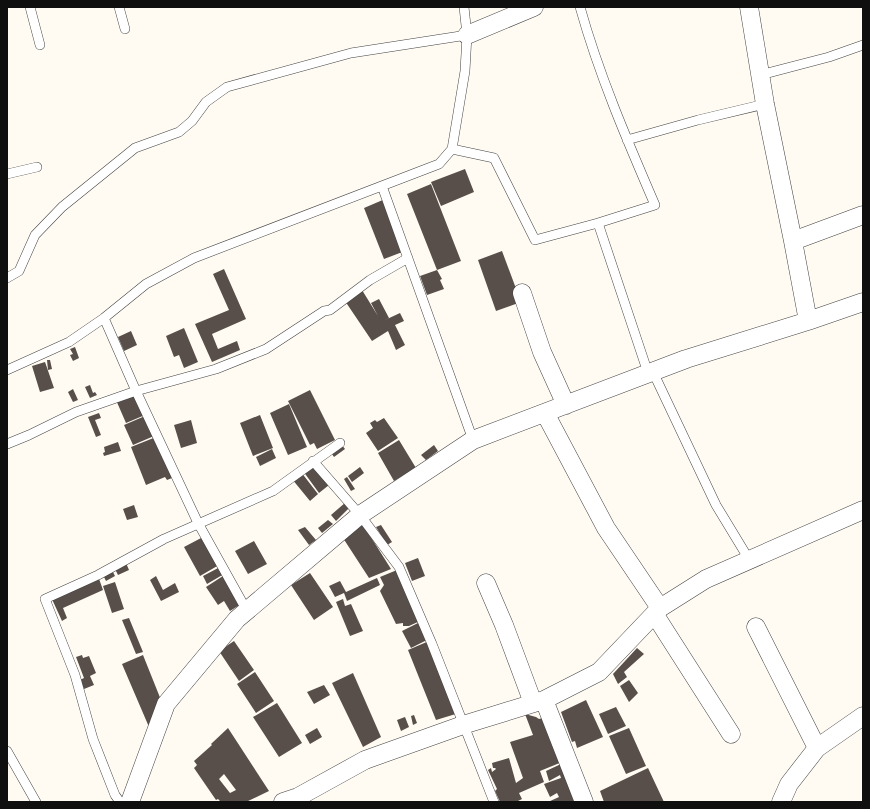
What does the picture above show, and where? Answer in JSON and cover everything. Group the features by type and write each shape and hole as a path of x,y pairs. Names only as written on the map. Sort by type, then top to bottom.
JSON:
{"street":[{"path":"467,35 534,7"},
{"path":"749,7 765,104 808,321"},
{"path":"793,241 863,215"},
{"path":"522,293 542,352 566,405"},
{"path":"130,802 166,704 238,619 360,515 473,440 686,359 808,321 863,302"},
{"path":"545,413 606,528 731,734"},
{"path":"284,802 298,797 365,760 463,725 538,701 599,672 658,612 706,579 863,510"},
{"path":"486,583 584,802"},
{"path":"756,627 817,748"},
{"path":"780,802 789,784 817,748 863,716"}],"lane":[{"path":"30,7 40,45"},
{"path":"119,7 125,29"},
{"path":"7,370 69,342 104,318 146,284 194,258 439,164 452,149 465,71 467,35 464,7"},
{"path":"452,149 494,158 535,240 598,223 655,205 627,140 590,41 580,7"},
{"path":"7,278 19,271 35,235 62,207 135,148 179,132 192,121 206,102 227,87 351,53 467,35"},
{"path":"760,75 829,58 863,45"},
{"path":"627,140 698,120 765,104"},
{"path":"7,174 37,167"},
{"path":"382,186 473,440"},
{"path":"598,223 651,372 716,505 750,560"},
{"path":"7,444 76,412 136,391 216,369 266,349 324,311 330,310 370,280 408,258"},
{"path":"104,318 136,391 198,523 247,611"},
{"path":"120,802 115,795 93,739 75,675 45,599 98,575 164,539 273,491 340,443"},
{"path":"313,461 360,515 399,568 432,644 494,802"},
{"path":"7,750 36,802"}],"building":[{"path":"465,169 474,192 441,206 431,182"},
{"path":"431,184 461,261 437,270 407,194"},
{"path":"385,199 405,251 384,259 364,208"},
{"path":"502,251 521,302 496,311 478,260"},
{"path":"224,269 246,319 212,334 218,349 237,341 240,350 212,362 195,324 229,310 213,274"},
{"path":"437,270 442,279 440,280 444,289 427,295 420,276"},
{"path":"362,290 378,316 371,303 379,299 389,318 385,320 400,313 404,321 395,325 405,345 396,350 388,331 372,341 345,301"},
{"path":"184,328 198,362 184,368 179,355 174,357 166,336"},
{"path":"131,331 137,345 124,351 118,337"},
{"path":"75,347 79,358 73,361 70,355 73,354 70,349"},
{"path":"47,360 50,360 52,369 48,370"},
{"path":"45,362 54,388 40,392 32,366"},
{"path":"90,385 93,393 95,392 97,395 90,398 85,387"},
{"path":"73,389 78,400 73,402 68,392"},
{"path":"310,390 335,440 317,449 314,443 310,445 288,401"},
{"path":"135,392 145,415 126,423 116,400"},
{"path":"289,404 307,447 288,455 270,413"},
{"path":"99,413 101,418 95,420 101,435 96,437 88,417"},
{"path":"260,415 273,448 253,456 240,423"},
{"path":"145,416 154,436 133,445 124,425"},
{"path":"384,418 398,438 378,451 366,433 373,428 370,423 375,420 377,422"},
{"path":"191,420 197,443 181,448 174,425"},
{"path":"156,437 172,478 167,480 165,477 146,485 131,447"},
{"path":"399,440 416,468 394,481 378,453"},
{"path":"118,442 121,451 104,456 104,447"},
{"path":"341,444 345,449 334,457 330,451"},
{"path":"434,445 438,451 426,460 421,455"},
{"path":"272,449 276,458 260,466 256,457"},
{"path":"313,464 329,485 319,493 303,471"},
{"path":"360,467 364,473 352,482 348,476"},
{"path":"301,472 318,494 310,501 292,479"},
{"path":"347,477 355,489 351,491 344,479"},
{"path":"346,502 350,507 336,521 331,515"},
{"path":"134,505 138,517 127,520 123,509"},
{"path":"328,520 333,524 322,533 318,528"},
{"path":"362,523 391,569 369,578 343,538"},
{"path":"381,525 392,542 387,545 376,527"},
{"path":"305,527 316,540 309,545 298,530"},
{"path":"203,537 219,565 200,576 184,547"},
{"path":"254,541 267,564 248,574 235,551"},
{"path":"418,558 425,576 412,581 405,563"},
{"path":"126,563 129,570 118,575 115,569"},
{"path":"220,567 224,574 207,584 203,576"},
{"path":"112,570 115,576 106,581 103,575"},
{"path":"397,570 420,621 409,626 403,626 403,623 396,624 380,591 384,585 380,577"},
{"path":"310,573 333,607 314,620 291,585"},
{"path":"98,576 103,590 63,608 67,618 62,621 51,597"},
{"path":"156,576 163,590 175,583 179,592 161,601 150,580"},
{"path":"223,576 241,604 230,611 224,601 218,605 206,587"},
{"path":"377,578 380,585 347,601 344,593 335,597 329,586 340,581 346,592"},
{"path":"115,582 124,609 112,613 103,586"},
{"path":"343,599 345,606 351,604 363,631 350,636 336,602"},
{"path":"129,618 143,652 136,654 122,620"},
{"path":"420,622 429,639 411,648 402,631"},
{"path":"234,641 254,670 239,681 219,651"},
{"path":"429,641 459,713 436,720 408,650"},
{"path":"637,648 644,654 624,672 627,677 618,684 613,674"},
{"path":"82,655 83,658 89,656 96,673 90,676 94,685 84,689 80,680 84,678 76,657"},
{"path":"143,655 163,705 149,727 122,664"},
{"path":"255,672 274,701 256,713 237,684"},
{"path":"353,673 381,737 363,747 332,683"},
{"path":"629,680 638,693 629,702 620,686"},
{"path":"324,685 330,695 314,704 307,692"},
{"path":"586,700 603,737 577,748 575,741 572,742 561,712"},
{"path":"277,703 302,743 279,757 253,717"},
{"path":"616,707 626,726 608,734 599,714"},
{"path":"525,714 539,719 546,717 562,762 540,771 544,782 519,793 522,799 516,802 500,802 495,791 497,789 488,770 491,768 492,772 496,769 493,768 492,763 509,758 516,783 523,778 510,742 533,735"},
{"path":"414,715 417,723 413,725 411,716"},
{"path":"405,717 409,727 401,731 397,720"},
{"path":"228,728 269,791 246,802 221,802 218,799 216,800 194,768 197,765 194,761 212,745 211,744","holes":["224,774 236,790 230,793 219,779"]},
{"path":"317,728 322,737 310,744 305,735"},
{"path":"629,728 646,766 626,774 609,736"},
{"path":"561,764 576,802 548,802 559,797 557,793 550,797 544,784 561,778 560,775 549,781 546,771"},
{"path":"648,768 664,802 604,802 600,791"}]}
